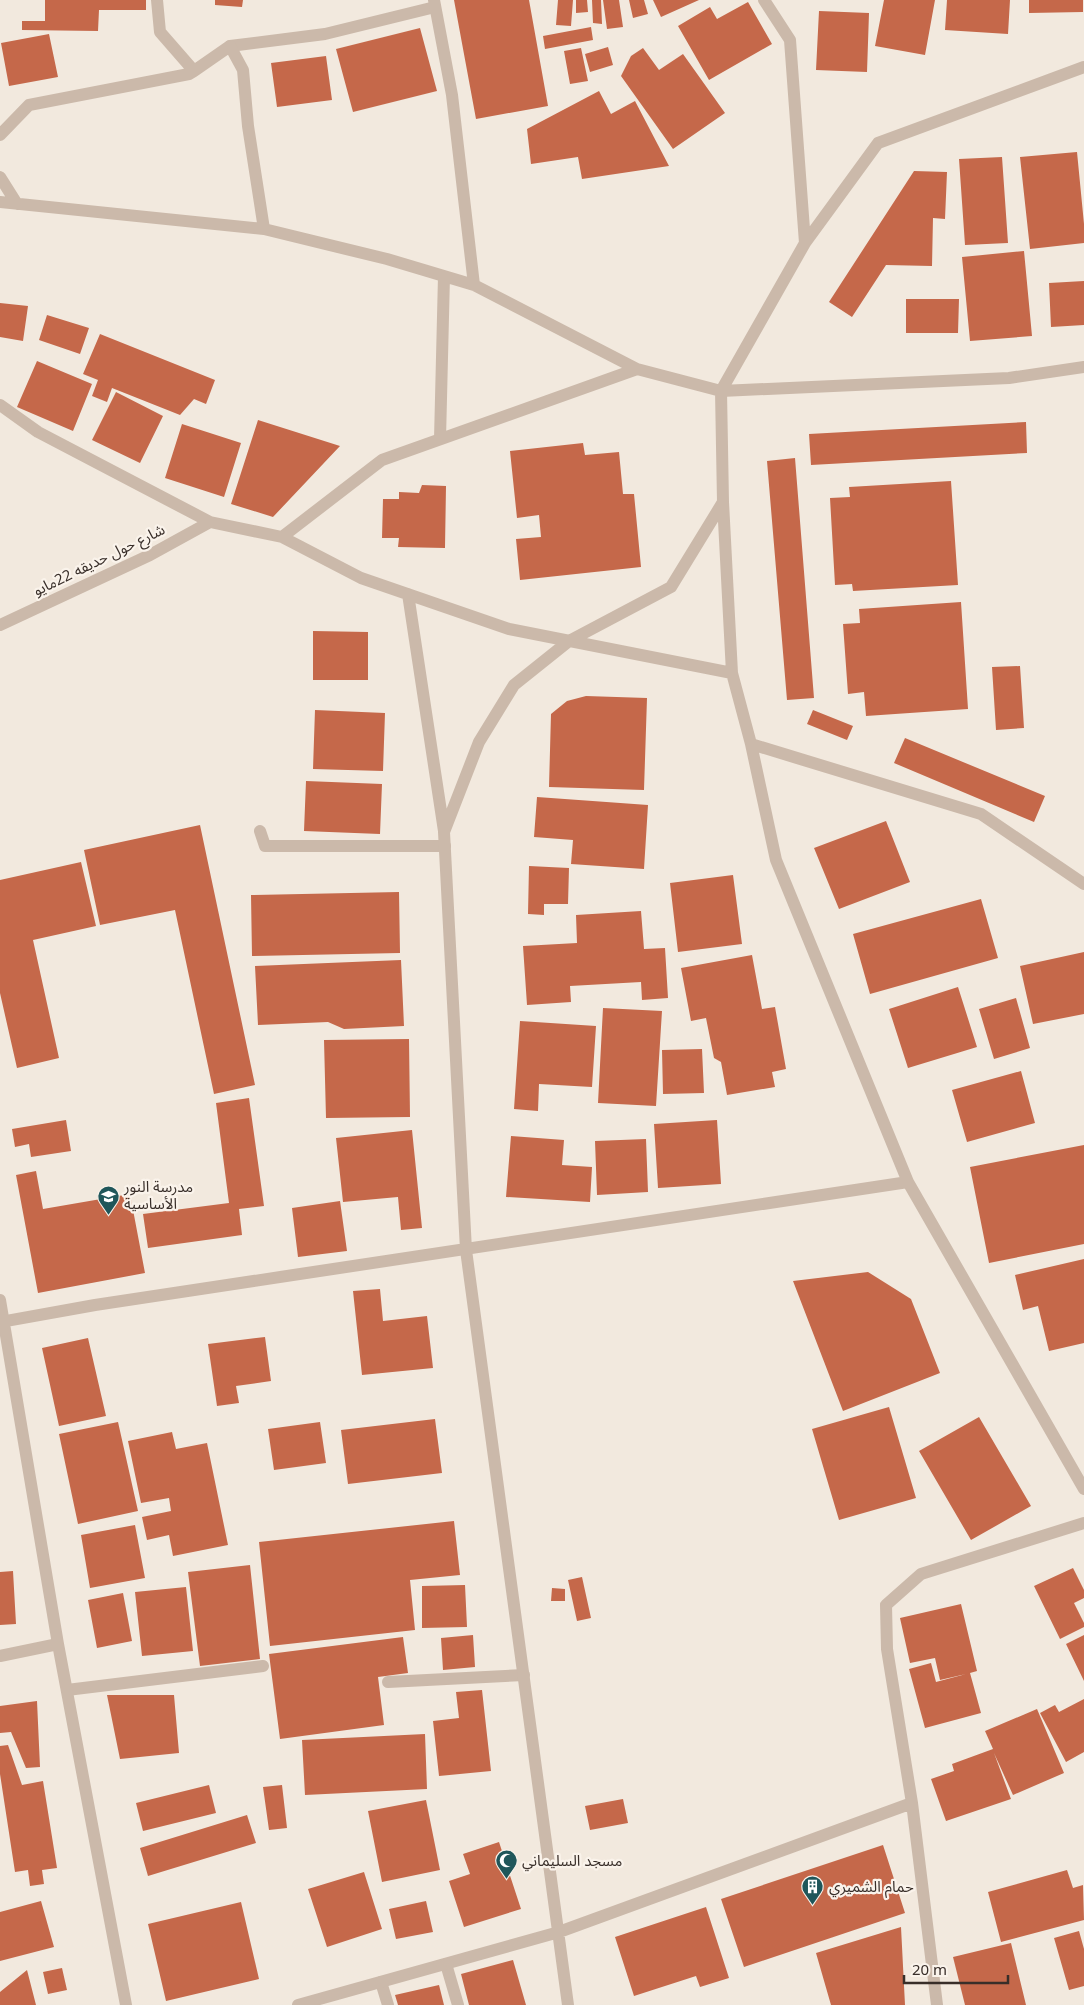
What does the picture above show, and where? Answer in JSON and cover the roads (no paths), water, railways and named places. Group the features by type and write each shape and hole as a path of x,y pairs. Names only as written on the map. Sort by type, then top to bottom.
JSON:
{"street":[{"path":"157,0 160,32 194,71"},
{"path":"764,0 790,40 805,243"},
{"path":"0,135 29,105 189,74 230,46 325,34 434,4 452,96 474,285"},
{"path":"230,46 244,70 248,126 264,230"},
{"path":"1084,67 878,143 805,243 721,391 723,502 732,673 751,744 776,860 908,1182 1084,1489"},
{"path":"0,177 17,204"},
{"path":"0,202 264,230 387,259 474,285 637,369 721,391 1009,378 1084,367"},
{"path":"440,439 444,276"},
{"path":"282,538 382,460 637,369"},
{"path":"0,406 38,432 210,522 282,538 361,578 509,629 732,673"},
{"path":"444,832 479,742 514,685 569,641 671,587 723,502"},
{"name":"شارع حول حديقه 22مايو","path":"0,625 150,555 210,522"},
{"path":"408,594 444,832 466,1250 568,2005"},
{"path":"751,744 981,814 1084,884"},
{"path":"260,831 265,846 445,846"},
{"path":"2,1321 95,1305 908,1182"},
{"path":"0,1300 2,1321 58,1644 126,2005"},
{"path":"937,2005 912,1803 887,1649 886,1605 921,1574 1084,1522"},
{"path":"0,1656 58,1644"},
{"path":"67,1690 264,1666"},
{"path":"388,1682 524,1675"},
{"path":"306,2004 559,1932 912,1803"},
{"path":"446,1964 458,2005"},
{"path":"381,1982 388,2005"}],"place":[{"name":"مدرسة النور الأساسية","path":"108,1215"},
{"name":"مسجد السليماني","path":"506,1880"},
{"name":"حمام الشميري","path":"813,1906"}]}
